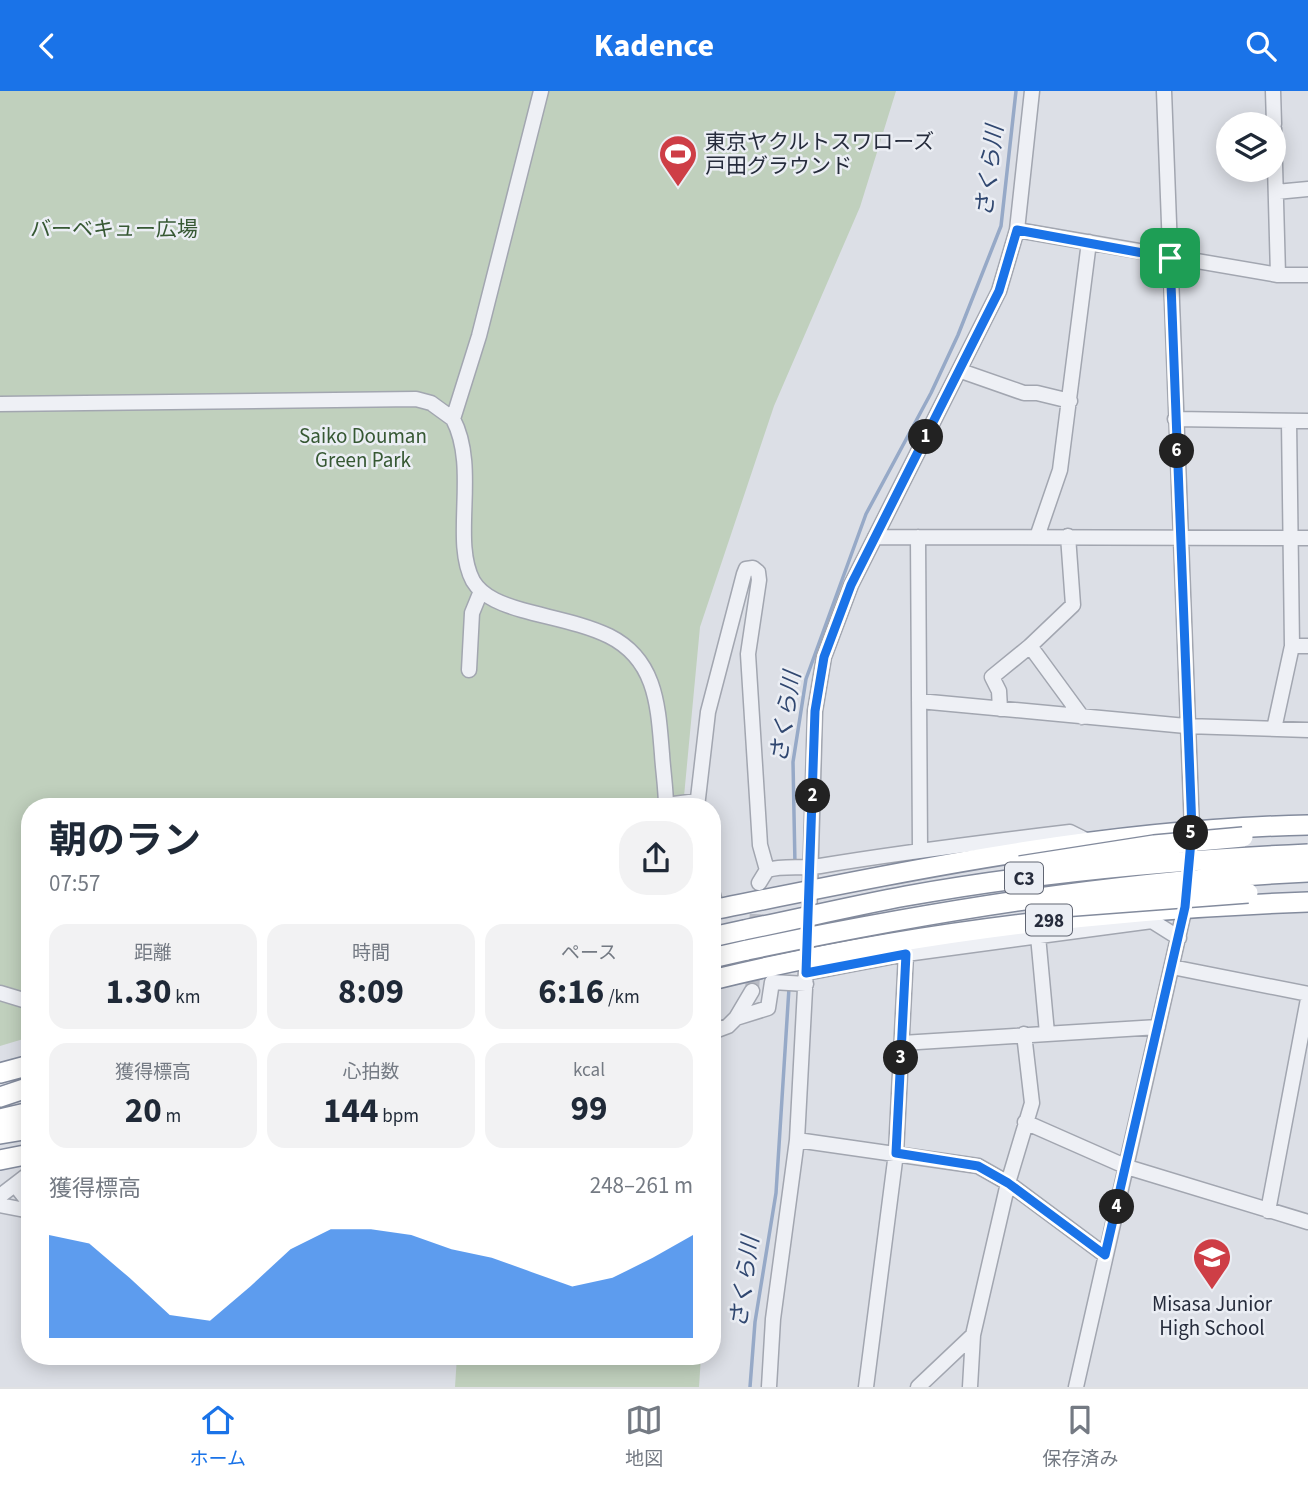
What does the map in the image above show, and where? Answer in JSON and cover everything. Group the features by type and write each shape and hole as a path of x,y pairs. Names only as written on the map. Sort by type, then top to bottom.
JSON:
{"highway":[{"path":"721,902 801,894 971,858 1086,840 1192,830 1308,825"},
{"path":"904,896 959,880 1069,857 1200,841 1308,835"},
{"name":"C3","path":"721,935 904,896 1103,869 1194,860 1308,854"},
{"name":"C3","path":"721,956 863,925 1024,898 1152,883 1308,872"},
{"path":"863,925 1106,902 1308,891"},
{"name":"298","path":"721,979 795,970 995,926 1185,907 1308,902"},
{"path":"0,1073 21,1067"},
{"path":"0,1098 21,1092"},
{"path":"0,1119 21,1114"},
{"path":"0,1134 21,1130"},
{"path":"0,1160 21,1156"}],"street":[{"path":"453,419 480,336 541,91"},
{"path":"769,1387 773,1319 797,1140 795,970 801,894 807,868 815,711 824,657 851,585 999,291 1017,230 1032,91"},
{"path":"1076,1387 1179,938 1185,907 1192,830 1164,91"},
{"path":"1274,112 1275,92"},
{"path":"1276,182 1278,275"},
{"path":"1276,192 1308,188"},
{"path":"1017,230 1278,275 1308,275"},
{"path":"1037,537 1060,470 1089,242"},
{"path":"961,371 1024,393 1037,393 1070,401"},
{"path":"0,404 416,399 431,403 453,419 461,433 465,459 469,570 481,591 510,607 608,635 634,655 648,673 658,698 665,798"},
{"path":"1175,419 1308,421"},
{"path":"1274,729 1292,646 1289,421"},
{"path":"875,537 1308,538"},
{"path":"918,537 920,849"},
{"path":"1000,709 999,691 992,677 1073,605 1068,537"},
{"path":"698,798 716,672 744,574 746,569 753,568 758,572 758,580 748,654 760,845 768,873 920,849 1070,832 1086,840"},
{"path":"469,670 472,613 481,591"},
{"path":"1030,646 1082,717"},
{"path":"1292,646 1308,646"},
{"path":"919,701 1186,726 1308,730"},
{"path":"736,1019 768,1008 772,982 795,970 1152,921 1179,938"},
{"path":"1038,936 1047,1033"},
{"path":"866,1387 896,1153 906,954"},
{"path":"1172,967 1308,997 1268,1211"},
{"path":"721,1029 736,1019 752,991"},
{"path":"0,993 21,999"},
{"path":"902,1043 1158,1027"},
{"path":"970,1387 973,1335 1008,1183 1032,1103 1024,1034"},
{"path":"1025,1122 1127,1167 1308,1222"},
{"path":"797,1140 978,1166 1008,1183 1105,1255"},
{"path":"0,1196 21,1180"},
{"path":"0,1205 21,1209"},
{"path":"918,1387 973,1335"}],"green space":[{"name":"Saiko Douman Green Park","path":"0,91 896,91 860,207 774,406 700,627 684,798 21,798 21,1040 0,1046"},
{"path":"456,1365 700,1365 699,1387 455,1387"}],"waterway":[{"name":"さくら川","path":"795,865 793,762 806,679 866,514 931,393 958,335 1001,226 1016,91"},
{"name":"さくら川","path":"750,1387 755,1322 776,1193 789,988"}],"tunnel":[{"path":"752,991 758,894"}],"place":[{"name":"東京ヤクルトスワローズ 戸田グラウンド","path":"678,188"},
{"name":"Misasa Junior High School","path":"1212,1291"}],"route":[{"path":"1017,230 1170,258 1182,632 1192,830 1185,907 1105,1255 1008,1183 978,1166 896,1153 906,954 806,973 815,711 824,657 851,585 975,344 999,291 1017,230"}],"park label":[{"name":"バーベキュー広場","path":"114,229"}]}
